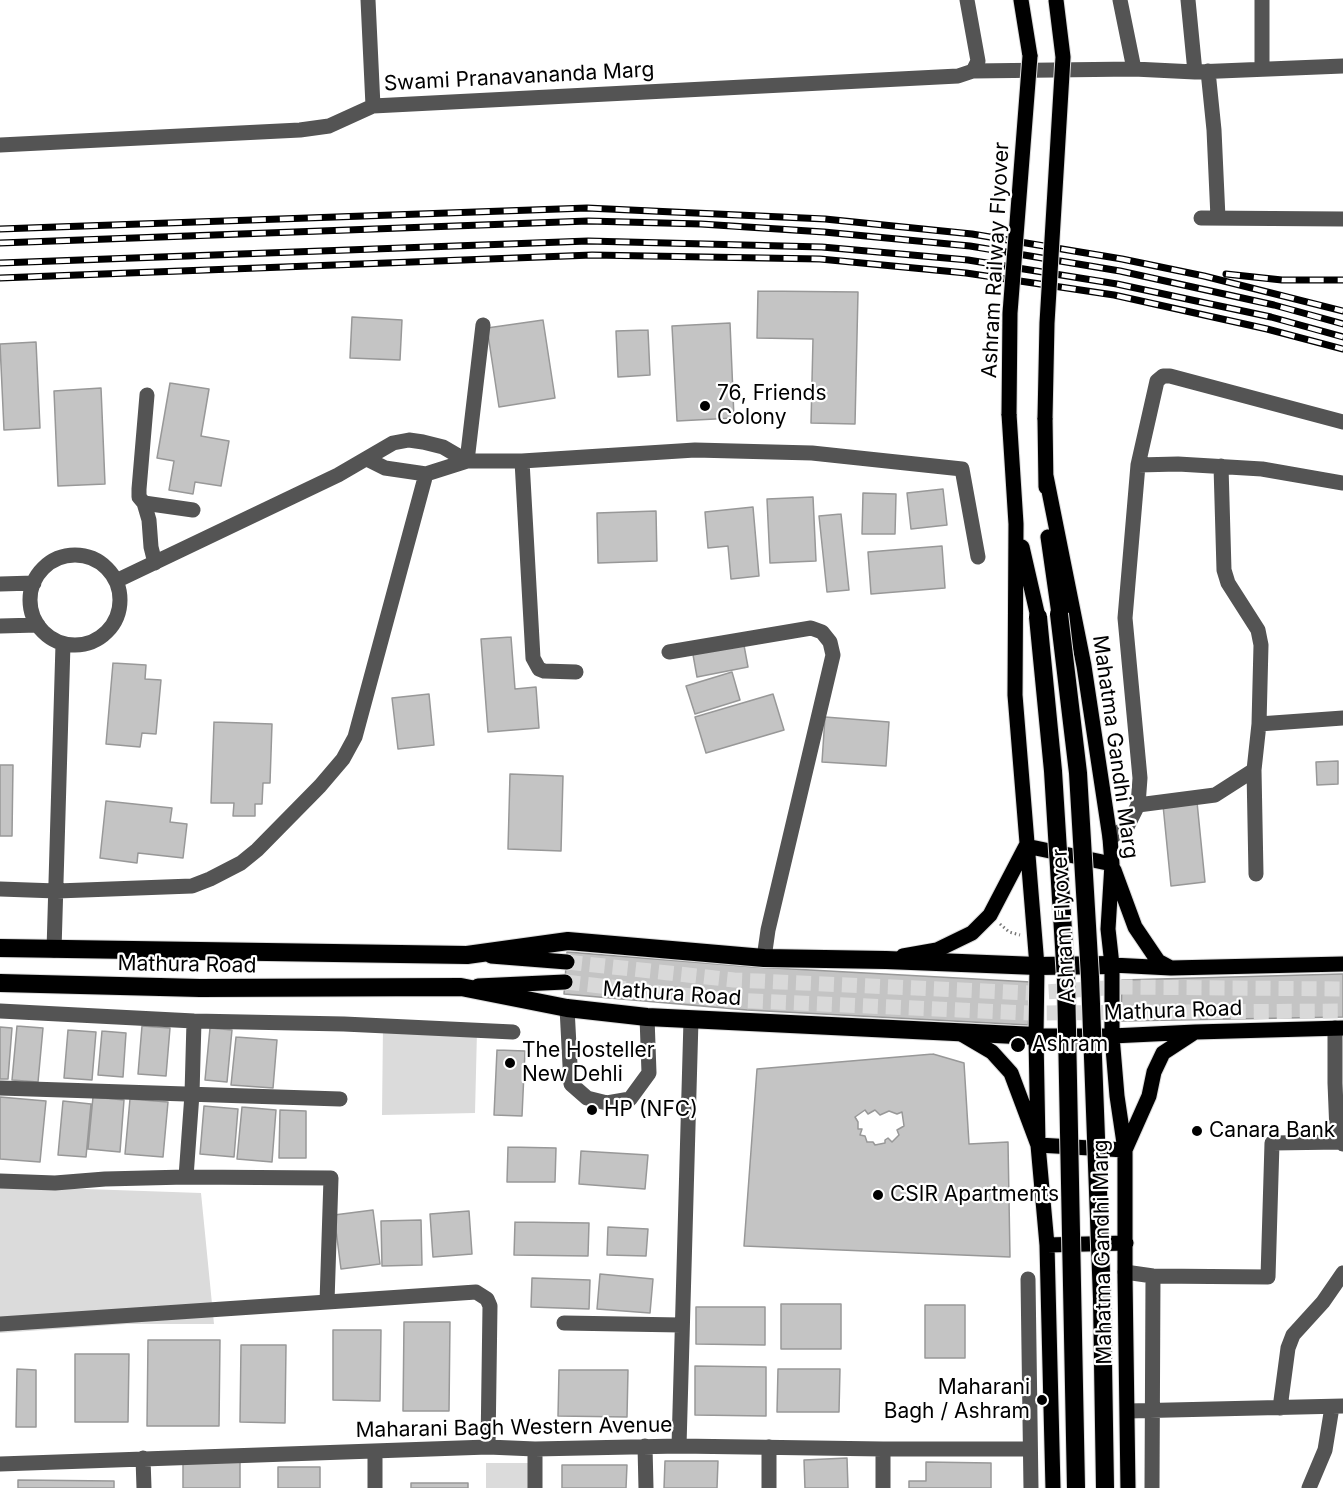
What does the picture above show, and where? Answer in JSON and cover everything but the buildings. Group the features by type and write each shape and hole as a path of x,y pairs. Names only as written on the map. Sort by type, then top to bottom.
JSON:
{"highway":[{"name":"Ashram Flyover","path":"1059,614 1078,773 1090,977 1102,1299 1105,1488"},
{"name":"Ashram Flyover","path":"1038,617 1053,771 1066,978 1076,1488"},
{"name":"Mathura Road","path":"0,948 467,955 568,941 764,958 1037,966 1112,965"},
{"name":"Mathura Road","path":"0,983 200,988 461,987 567,1008 647,1017 1036,1036"}],"main road":[{"name":"Ashram Railway Flyover","path":"1016,524 1009,414 1010,313 1030,56 1021,0"},
{"path":"1056,0 1063,57 1047,323 1045,418 1047,528 1059,614"},
{"name":"Mahatma Gandhi Marg","path":"1046,476 1084,666 1110,838 1112,864 1108,929 1112,965 1112,1036 1117,1096 1125,1150 1128,1488"},
{"path":"1016,524 1038,617"},
{"path":"1016,524 1014,695 1037,966 1038,1145 1047,1245 1053,1488"},
{"path":"1026,846 1112,864 1135,927 1158,961 1171,968"},
{"path":"886,960 937,950 972,933 990,915 1026,846"},
{"path":"467,955 567,962"},
{"name":"Mathura Road","path":"1112,965 1171,968 1343,964"},
{"path":"461,987 565,982"},
{"name":"Mathura Road","path":"1036,1036 1112,1036 1339,1028"},
{"path":"958,1032 992,1052 1011,1072 1038,1145"},
{"path":"1038,1145 1125,1150 1149,1096 1154,1072 1163,1053 1195,1032"},
{"path":"1047,1245 1126,1243"}],"street":[{"path":"368,0 373,106"},
{"path":"967,0 978,61 973,71"},
{"path":"1120,0 1134,69"},
{"path":"1188,0 1214,130 1218,218"},
{"path":"1262,0 1262,69"},
{"name":"Swami Pranavananda Marg","path":"0,145 300,130 329,126 373,106 958,76 973,71 1134,69 1202,72 1343,66"},
{"path":"1202,218 1343,219"},
{"path":"467,460 483,325"},
{"path":"1110,838 1127,827 1138,805 1140,778 1125,618 1138,465 1155,386 1163,376 1170,376 1343,422"},
{"path":"147,395 139,497 144,502 149,520 155,563"},
{"path":"116,581 367,459 393,443 409,440 443,447 467,460"},
{"path":"367,459 385,468 426,474 467,460 522,461 696,450 812,453 962,469 978,557"},
{"path":"522,461 533,658 539,669 544,671 576,672"},
{"path":"1138,465 1178,464 1262,469 1343,483"},
{"path":"1221,466 1224,570 1228,583 1258,630 1261,645 1259,724 1254,770 1256,874"},
{"path":"0,889 57,891 192,886 240,863 257,850 320,786 343,759 355,737 426,474"},
{"path":"144,502 193,510"},
{"path":"74,556 89,558 101,564 116,581 119,593 118,610 109,629 89,642 63,644 50,637 38,625 31,608 30,596 34,583 50,563 60,558 74,556"},
{"path":"0,584 34,583"},
{"path":"0,626 38,625"},
{"path":"669,652 811,628 822,632 830,642 833,655 768,930 764,958"},
{"path":"54,950 63,644"},
{"path":"1259,724 1343,718"},
{"path":"1138,805 1215,795 1254,770"},
{"path":"567,1008 571,1084 587,1098 607,1103 630,1099 649,1073 647,1017"},
{"path":"0,1011 194,1021 344,1024 513,1032"},
{"path":"679,1446 691,1020"},
{"path":"186,1177 194,1021"},
{"path":"1125,1272 1153,1276 1268,1277 1272,1143 1342,1143 1337,1132 1335,1083 1339,1028"},
{"path":"0,1088 340,1099"},
{"path":"0,1181 55,1183 186,1177 331,1179 327,1302"},
{"path":"1280,1408 1288,1348 1293,1335 1323,1302 1343,1273"},
{"path":"1152,1488 1153,1276"},
{"path":"1028,1279 1031,1488"},
{"path":"0,1324 476,1292 487,1299 490,1306 488,1447"},
{"path":"564,1323 681,1325"},
{"path":"1128,1411 1338,1407 1325,1450 1309,1488"},
{"path":"645,1446 646,1488"},
{"name":"Maharani Bagh Western Avenue","path":"0,1464 488,1447 535,1449 679,1446 1030,1449"},
{"path":"769,1447 770,1488"},
{"path":"535,1449 535,1488"},
{"path":"883,1449 884,1488"},
{"path":"375,1452 375,1488"},
{"path":"143,1458 144,1488"}],"path":[{"path":"997,922 1009,932 1022,935"}],"shaded area":[{"path":"383,1025 477,1031 475,1113 382,1115"},
{"path":"0,1188 201,1193 214,1324 127,1324 0,1333"},
{"path":"486,1463 529,1463 529,1488 486,1488"}],"tunnel":[{"path":"567,962 734,980 1030,993 1122,987 1343,989"},
{"path":"565,982 728,1000 1029,1013 1343,1011"}],"railway":[{"path":"0,229 587,208 825,219 972,234 1122,259 1204,276 1343,311"},
{"path":"0,243 588,221 701,224 824,232 970,246 1120,271 1274,305 1343,324"},
{"path":"0,263 588,241 822,247 968,260 1117,284 1271,317 1343,337"},
{"path":"0,278 592,255 820,259 966,273 1114,295 1267,329 1343,349"},
{"path":"1226,274 1282,280 1343,280"}],"place":[{"name":"76, Friends Colony","path":"705,406"},
{"name":"Ashram","path":"1018,1045"},
{"name":"The Hosteller New Dehli","path":"510,1063"},
{"name":"HP (NFC)","path":"592,1110"},
{"name":"Canara Bank","path":"1197,1131"},
{"name":"CSIR Apartments","path":"878,1195"},
{"name":"Maharani Bagh / Ashram","path":"1042,1400"}]}
